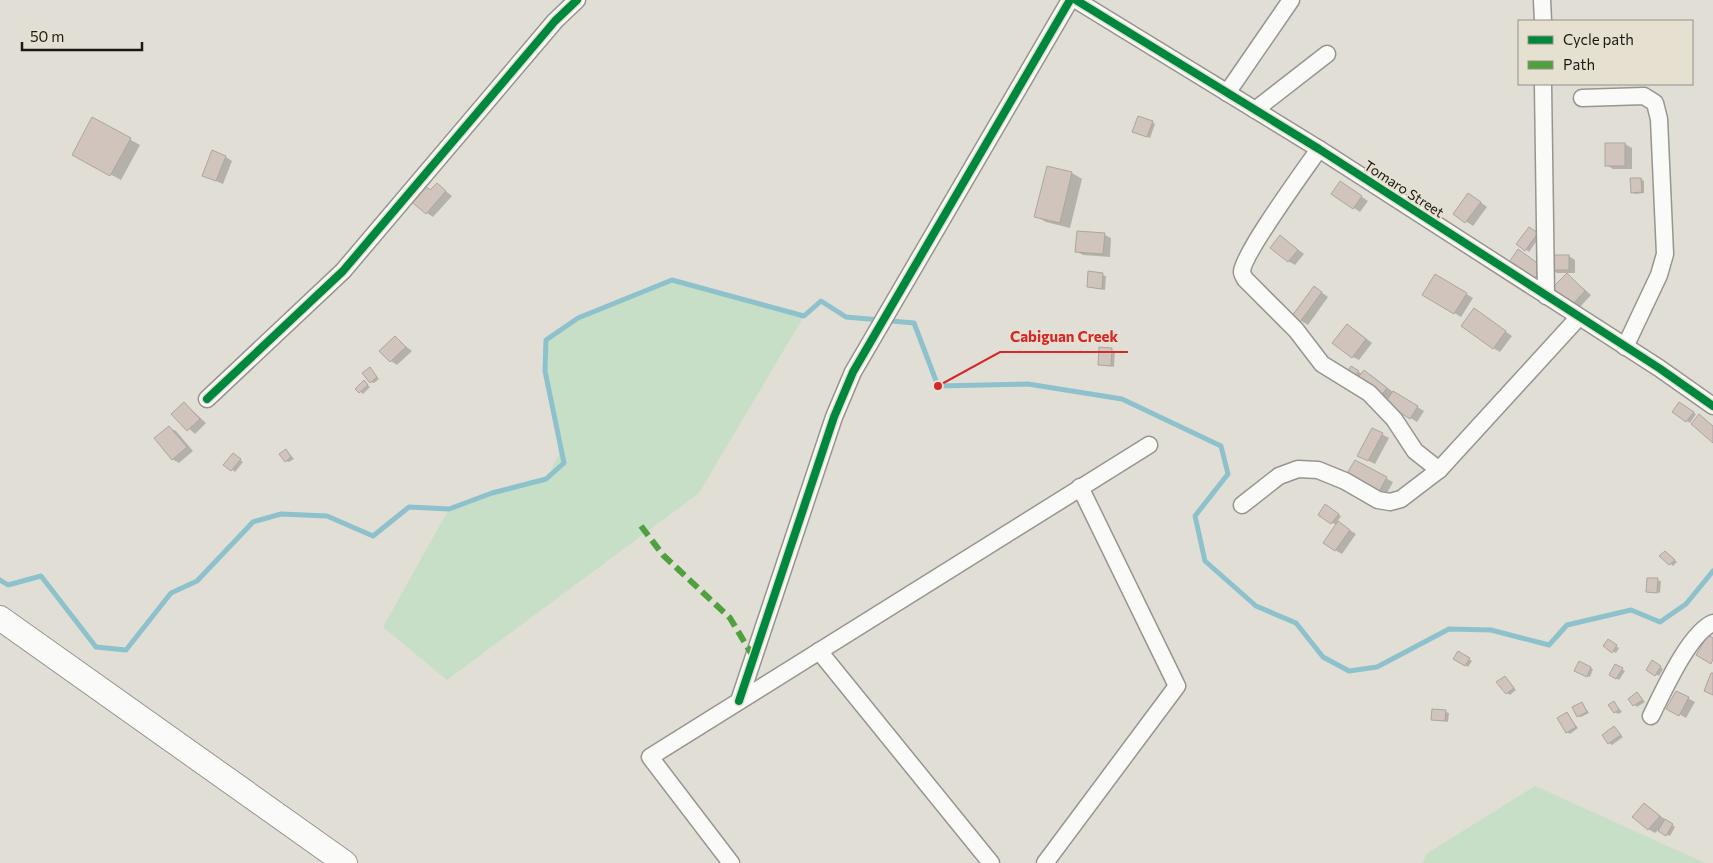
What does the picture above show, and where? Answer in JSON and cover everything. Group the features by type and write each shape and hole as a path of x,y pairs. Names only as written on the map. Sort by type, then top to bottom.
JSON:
{"highway":[{"path":"0,618 345,863"},
{"path":"0,632 324,863"}],"street":[{"path":"207,399 342,271 555,21 577,0"},
{"path":"739,701 834,417 853,372 1070,0"},
{"name":"Tomaro Street","path":"1076,0 1319,149 1713,406"},
{"path":"1227,93 1291,0"},
{"path":"1542,0 1543,20"},
{"path":"1255,110 1327,54"},
{"path":"1543,85 1546,296"},
{"path":"1582,98 1644,96 1655,103 1659,119 1665,254 1659,275 1625,347"},
{"path":"1319,149 1265,228 1244,265 1242,273 1244,279 1296,330 1322,364 1369,393 1394,419 1415,451 1439,470"},
{"path":"1242,505 1279,476 1298,469 1318,470 1345,481 1378,500 1390,502 1401,500 1439,470 1578,318"},
{"path":"728,861 650,757 1149,445"},
{"path":"1045,863 1177,686 1080,488"},
{"path":"1650,716 1680,660 1697,635 1713,623"},
{"path":"819,651 990,863"}],"green space":[{"path":"672,280 804,316 699,493 447,680 383,627 449,509 492,493 546,479 561,451 545,371 546,340 578,318"},
{"path":"1535,786 1705,863 1423,863 1426,854"}],"building":[{"path":"1138,116 1153,121 1147,137 1132,132"},
{"path":"92,117 131,138 110,176 72,155"},
{"path":"1605,143 1625,143 1625,166 1605,166"},
{"path":"212,150 226,156 216,181 202,176"},
{"path":"1047,166 1072,172 1060,223 1034,217"},
{"path":"1630,178 1641,178 1642,192 1631,193"},
{"path":"1340,181 1362,196 1353,209 1331,194"},
{"path":"422,183 430,190 437,183 446,191 426,214 408,199"},
{"path":"1468,193 1481,202 1465,223 1453,214"},
{"path":"1529,227 1538,233 1525,251 1516,244"},
{"path":"1077,231 1105,233 1103,254 1075,252"},
{"path":"1280,235 1298,250 1288,262 1270,248"},
{"path":"1518,249 1543,267 1533,281 1508,264"},
{"path":"1549,255 1569,255 1569,270 1549,270"},
{"path":"1088,271 1103,273 1102,289 1087,287"},
{"path":"1567,273 1585,291 1571,306 1552,288"},
{"path":"1435,274 1467,293 1454,314 1422,295"},
{"path":"1314,286 1322,292 1300,322 1292,316"},
{"path":"1474,308 1506,331 1493,349 1461,326"},
{"path":"1347,324 1366,339 1352,358 1332,343"},
{"path":"395,336 406,347 390,362 379,351"},
{"path":"1099,347 1112,348 1111,366 1098,365"},
{"path":"1351,366 1359,371 1352,380 1345,375"},
{"path":"370,367 377,377 370,383 362,373"},
{"path":"1364,370 1387,388 1379,398 1356,380"},
{"path":"364,380 368,385 359,393 355,389"},
{"path":"1393,391 1418,406 1410,419 1385,403"},
{"path":"184,402 200,419 187,431 171,414"},
{"path":"1679,402 1694,412 1686,422 1672,412"},
{"path":"1699,414 1713,426 1713,443 1691,424"},
{"path":"169,426 187,447 172,460 154,438"},
{"path":"1372,428 1383,433 1368,461 1357,456"},
{"path":"286,449 291,457 285,462 279,454"},
{"path":"233,453 241,459 231,471 223,465"},
{"path":"1355,460 1387,477 1379,492 1346,475"},
{"path":"1325,504 1339,514 1331,524 1318,515"},
{"path":"1338,521 1350,530 1335,551 1323,543"},
{"path":"1665,551 1675,560 1669,565 1659,556"},
{"path":"1647,578 1658,578 1657,593 1646,592"},
{"path":"1708,635 1713,638 1713,659 1711,664 1696,655"},
{"path":"1608,639 1617,645 1612,653 1603,646"},
{"path":"1458,651 1470,658 1465,666 1453,659"},
{"path":"1652,660 1661,666 1655,676 1646,670"},
{"path":"1579,661 1591,667 1587,677 1574,671"},
{"path":"1615,664 1623,668 1616,679 1609,675"},
{"path":"1711,673 1713,673 1713,695 1704,691"},
{"path":"1505,676 1514,688 1506,694 1496,682"},
{"path":"1676,691 1689,697 1679,716 1666,709"},
{"path":"1637,692 1643,700 1633,706 1628,699"},
{"path":"1614,701 1619,710 1614,713 1608,705"},
{"path":"1582,702 1587,712 1577,717 1572,707"},
{"path":"1432,709 1446,710 1445,721 1431,720"},
{"path":"1567,712 1576,727 1566,733 1557,718"},
{"path":"1614,726 1621,735 1608,744 1602,735"},
{"path":"1644,803 1660,816 1648,830 1632,817"},
{"path":"1665,819 1673,824 1666,836 1658,831"}],"waterway":[{"path":"0,580 8,585 41,576 96,647 126,650 171,593 197,581 253,522 281,514 327,516 373,536 409,507 449,509 492,493 546,479 564,463 545,371 546,340 578,318 672,280 804,316 821,301 846,317 914,323 938,386 1028,384 1122,399 1221,446 1228,474 1195,516 1205,561 1256,606 1296,623 1323,657 1349,671 1377,667 1449,629 1491,630 1549,645 1567,625 1631,610 1660,622 1686,604 1713,571"}],"marked path":[{"path":"641,526 663,555 730,618 754,658"}],"cycle path":[{"path":"207,399 343,271 555,21 577,0"},
{"path":"739,701 834,417 853,372 1070,0"},
{"path":"1076,0 1319,149 1659,368 1713,406"}],"place":[{"name":"Cabiguan Creek","path":"938,386"}]}
